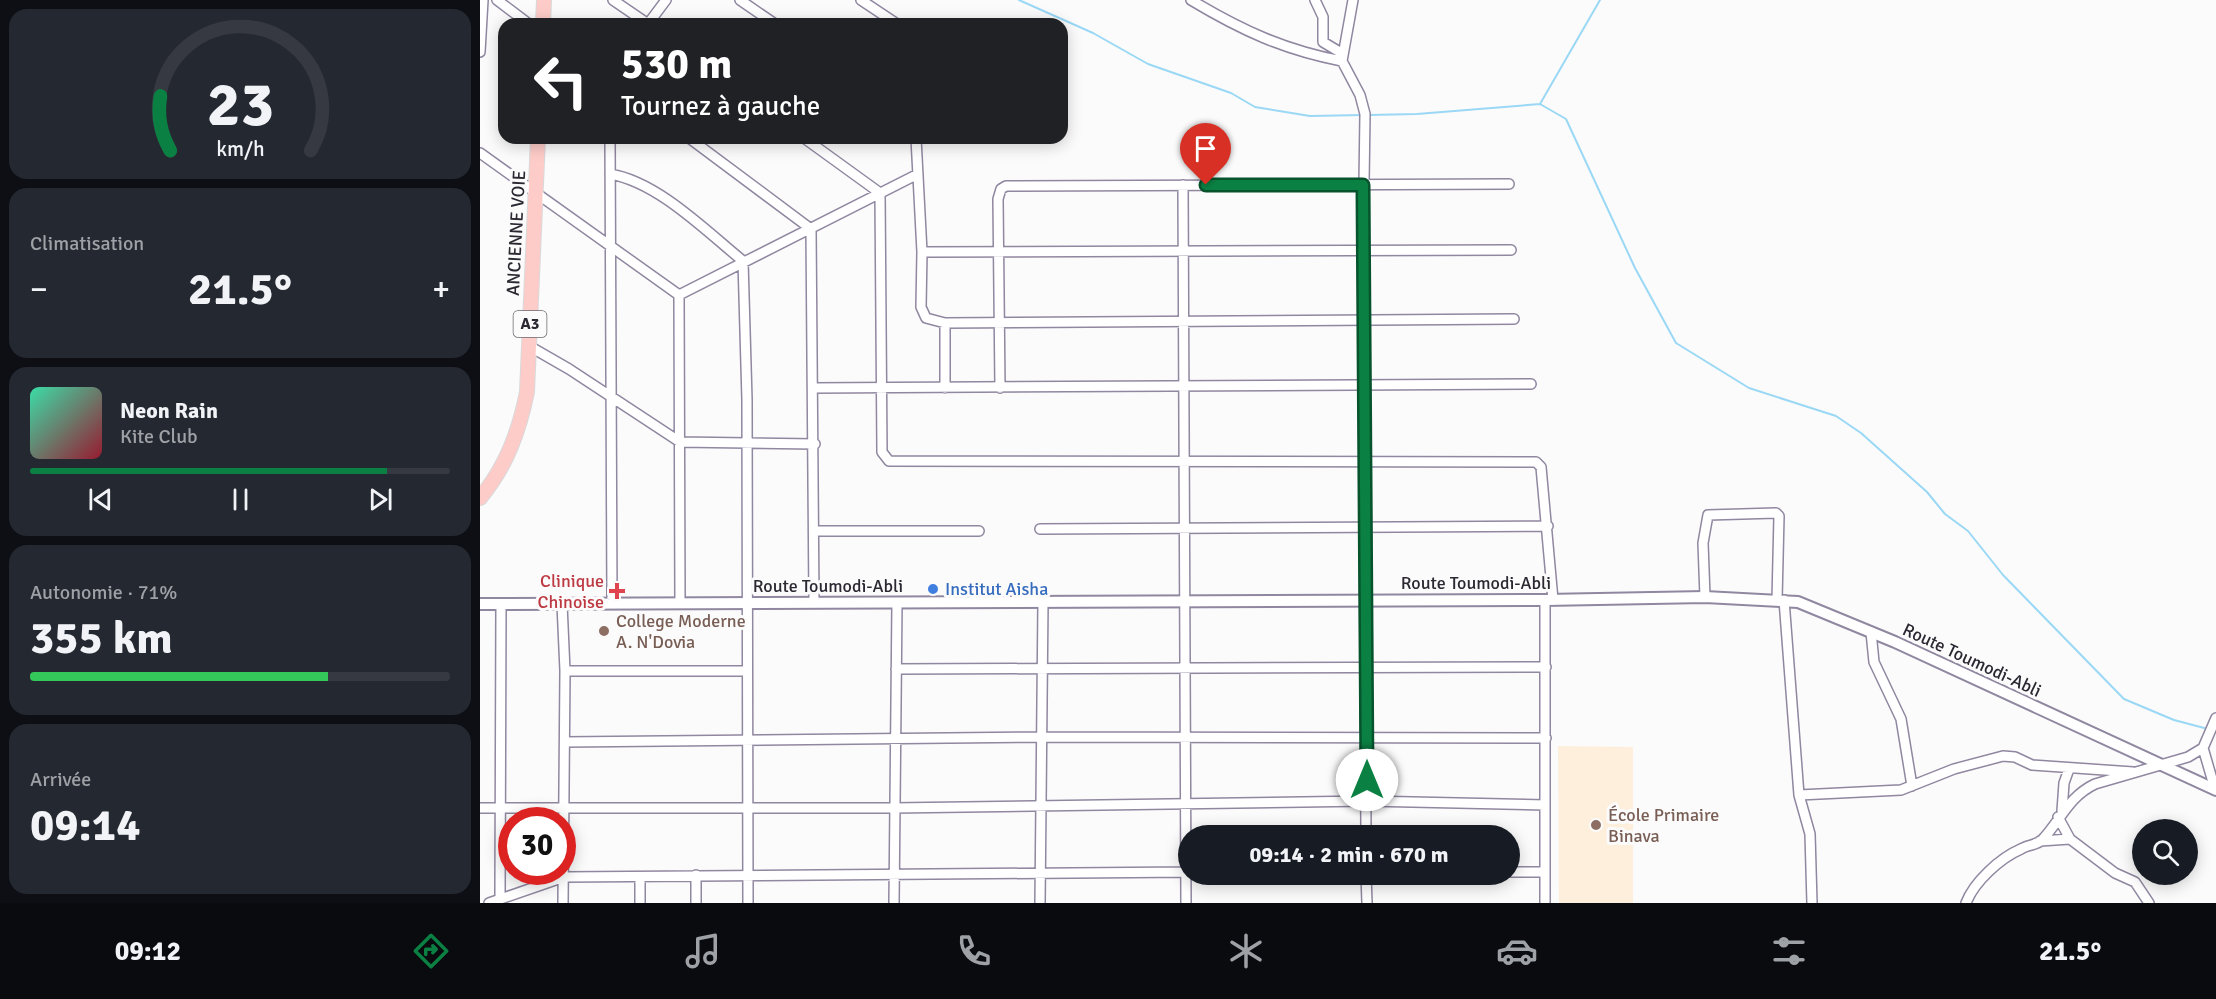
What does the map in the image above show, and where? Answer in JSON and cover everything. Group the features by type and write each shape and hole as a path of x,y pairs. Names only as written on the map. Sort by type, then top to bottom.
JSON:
{"main road":[{"path":"543,18 544,0"},
{"name":"ANCIENNE VOIE","path":"480,498 501,470 515,440 527,392 538,144"}],"street":[{"path":"480,52 483,0"},
{"path":"497,0 521,18"},
{"path":"613,0 639,18"},
{"path":"652,18 666,0"},
{"path":"740,0 767,18"},
{"path":"861,0 888,18"},
{"path":"1191,0 1257,37 1298,51 1342,58"},
{"path":"1315,0 1323,17 1323,42 1342,58 1364,104 1366,825"},
{"path":"1342,58 1353,0"},
{"path":"610,144 612,603"},
{"path":"697,144 812,229"},
{"path":"812,144 880,193"},
{"path":"916,144 923,313 930,321 999,323 1514,319"},
{"path":"480,153 679,295"},
{"path":"610,174 639,182 679,210 743,261"},
{"path":"679,295 918,174"},
{"path":"1000,388 998,199 1001,189 1006,186 1509,184"},
{"path":"1183,185 1187,825"},
{"path":"880,193 882,452 893,462 1536,462 1541,467 1548,526 1549,600 1546,667 1545,903"},
{"path":"812,229 815,444 814,602"},
{"path":"922,252 997,254 1511,250"},
{"path":"743,261 748,602 747,903"},
{"path":"679,295 680,602"},
{"path":"945,323 945,388"},
{"path":"529,346 680,441 815,444"},
{"path":"813,388 1531,384"},
{"path":"1705,597 1703,543 1708,515 1776,513 1779,516 1780,600 1799,795 1810,834 1812,903"},
{"path":"1040,530 1548,526"},
{"path":"815,531 979,531"},
{"name":"Route Toumodi-Abli","path":"480,604 1549,600 1705,597 1780,600 1813,608 1872,632 2215,790"},
{"path":"1040,903 1043,602"},
{"path":"894,903 897,603"},
{"path":"499,807 501,604"},
{"path":"562,604 566,671 565,807"},
{"path":"1872,632 1874,662 1901,719 1912,786"},
{"path":"896,669 1546,667"},
{"path":"566,671 747,671"},
{"path":"2040,841 2081,790 2133,772 2188,757 2203,748 2216,718"},
{"path":"565,742 1041,737 1546,738"},
{"path":"2203,748 2215,790"},
{"path":"1799,795 1889,792 1912,786 1954,769 2003,756 2015,757 2032,765 2133,772"},
{"path":"2069,769 2064,783 2060,814 2070,839 2115,873 2135,882 2150,903"},
{"path":"576,808 894,808 1367,801 1545,805"},
{"path":"480,808 498,807"},
{"path":"1966,903 1974,888 1992,870 2019,849 2040,841 2070,839"},
{"path":"576,877 1178,872"},
{"path":"1520,872 1545,872"},
{"path":"696,875 696,903"},
{"path":"640,877 640,903"},
{"path":"500,885 500,899"},
{"path":"489,903 541,885"},
{"path":"563,903 564,885"},
{"path":"1186,903 1187,885"},
{"path":"1366,885 1366,903"}],"shaded area":[{"name":"École Primaire Binava","path":"1558,746 1633,747 1633,903 1559,903"}],"waterway":[{"path":"1019,0 1059,18"},
{"path":"1540,104 1600,0"},
{"path":"1068,22 1148,64 1231,93 1255,107 1310,116 1363,115"},
{"path":"1369,115 1417,114 1540,104 1566,119 1635,268 1676,343 1749,388 1836,416 1861,433 1927,492 1945,514 1968,531 2003,575 2124,699 2174,720 2208,729"}],"place":[{"name":"Institut Aisha","path":"933,589"},
{"name":"Clinique Chinoise","path":"617,591"},
{"name":"College Moderne A. N'Dovia","path":"604,631"},
{"name":"École Primaire Binava","path":"1596,825"}],"route":[{"path":"1206,185 1363,185 1367,780"}]}
